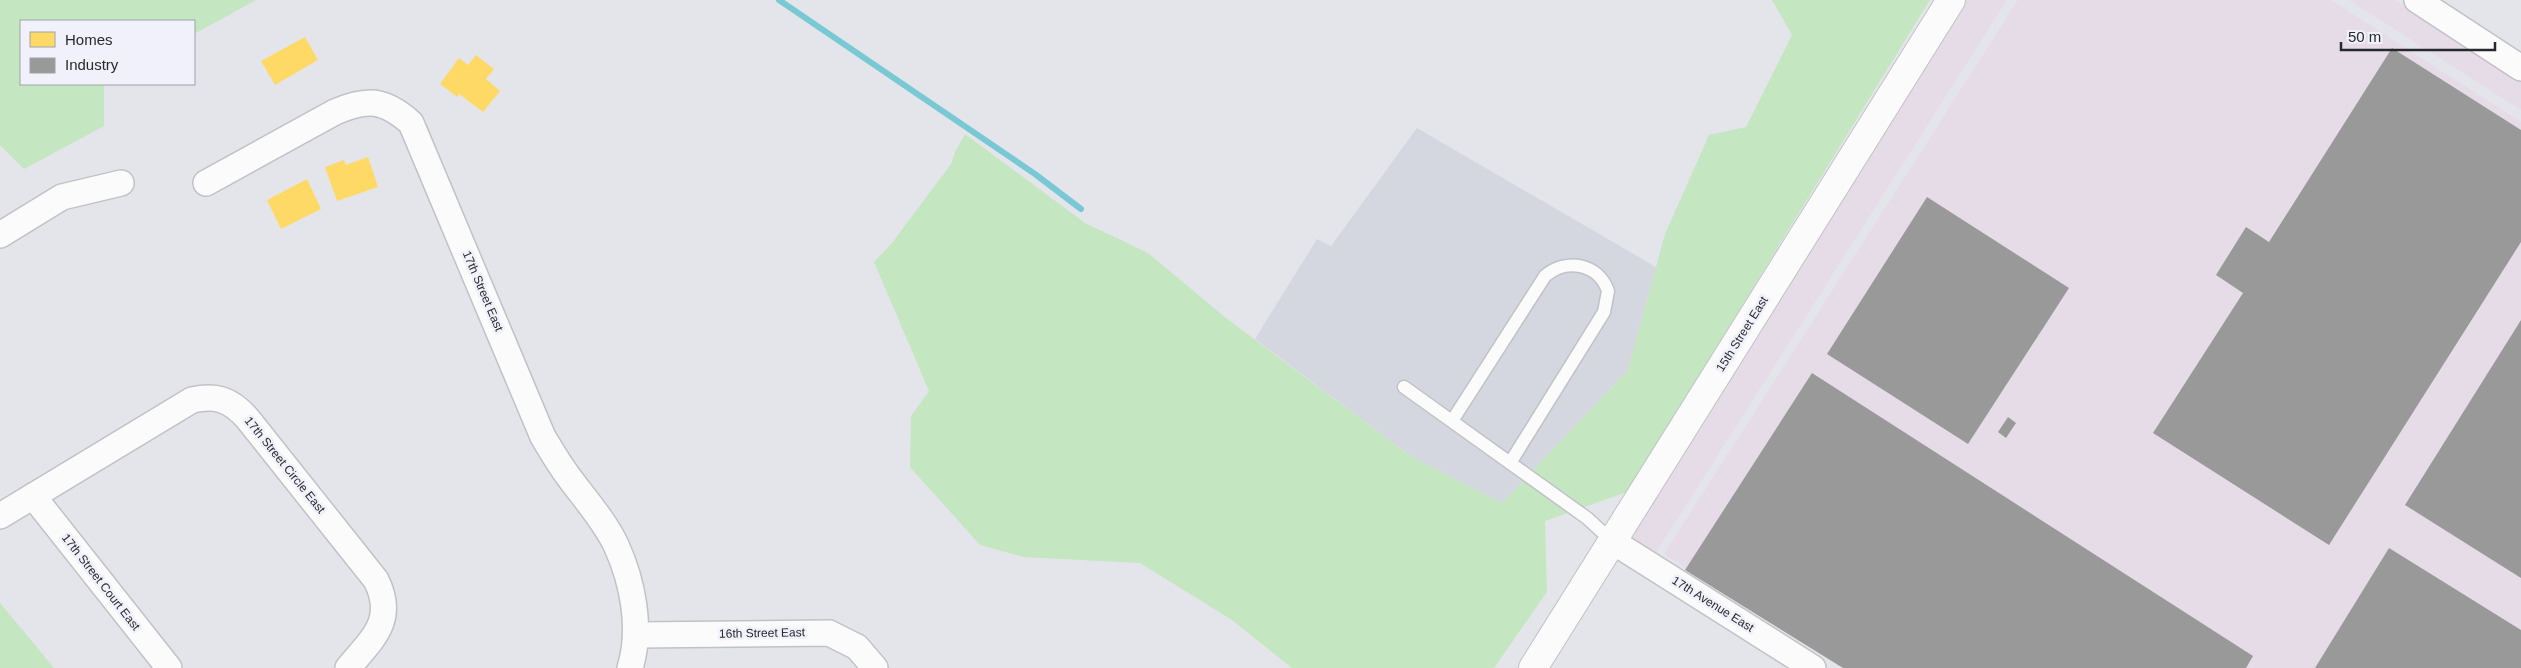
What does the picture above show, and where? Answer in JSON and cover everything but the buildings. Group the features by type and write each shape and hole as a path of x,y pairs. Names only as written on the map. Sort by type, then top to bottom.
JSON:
{"main road":[{"name":"15th Street East","path":"1533,668 1951,0"}],"street":[{"path":"2417,0 2521,68"},
{"name":"17th Street East","path":"206,184 335,112 355,103 372,102 382,104 398,112 412,124 543,437 616,544 624,564 637,635 630,668"},
{"path":"0,235 62,197 121,183"},
{"name":"17th Street Circle East","path":"0,516 192,400 208,396 220,398 241,411 247,418 376,580 381,590 385,601 383,619 373,638 348,668"},
{"name":"17th Street Court East","path":"33,496 169,668"},
{"name":"17th Avenue East","path":"1612,541 1814,668"},
{"name":"16th Street East","path":"637,635 829,633 857,647 875,668"}],"lane":[{"path":"1452,421 1544,276 1555,268 1569,264 1587,268 1597,274 1608,291 1604,312 1510,463"},
{"path":"1404,387 1587,518 1612,541"}],"shaded area":[{"path":"1963,0 2007,0 1655,554 1628,536"},
{"path":"2018,0 2331,0 2521,122 2521,668 1842,668 1664,554"},
{"path":"2349,0 2395,0 2514,77 2521,79 2521,110"},
{"path":"1417,128 1656,267 1628,370 1502,503 1412,457 1255,339 1317,239 1331,246"}],"green space":[{"path":"0,0 256,0 195,33 195,20 20,20 20,85 104,85 104,126 24,169 0,145"},
{"path":"1772,0 1930,0 1627,492 1545,521 1547,592 1494,668 1292,668 1232,620 1140,563 1023,557 980,545 910,467 911,416 929,391 874,262 892,243 951,164 965,134 1085,223 1148,253 1226,318 1412,457 1502,503 1628,370 1665,234 1709,135 1746,127 1792,35"},
{"path":"0,603 54,668 0,668"}],"waterway":[{"path":"779,0 1035,174 1081,209"}]}
